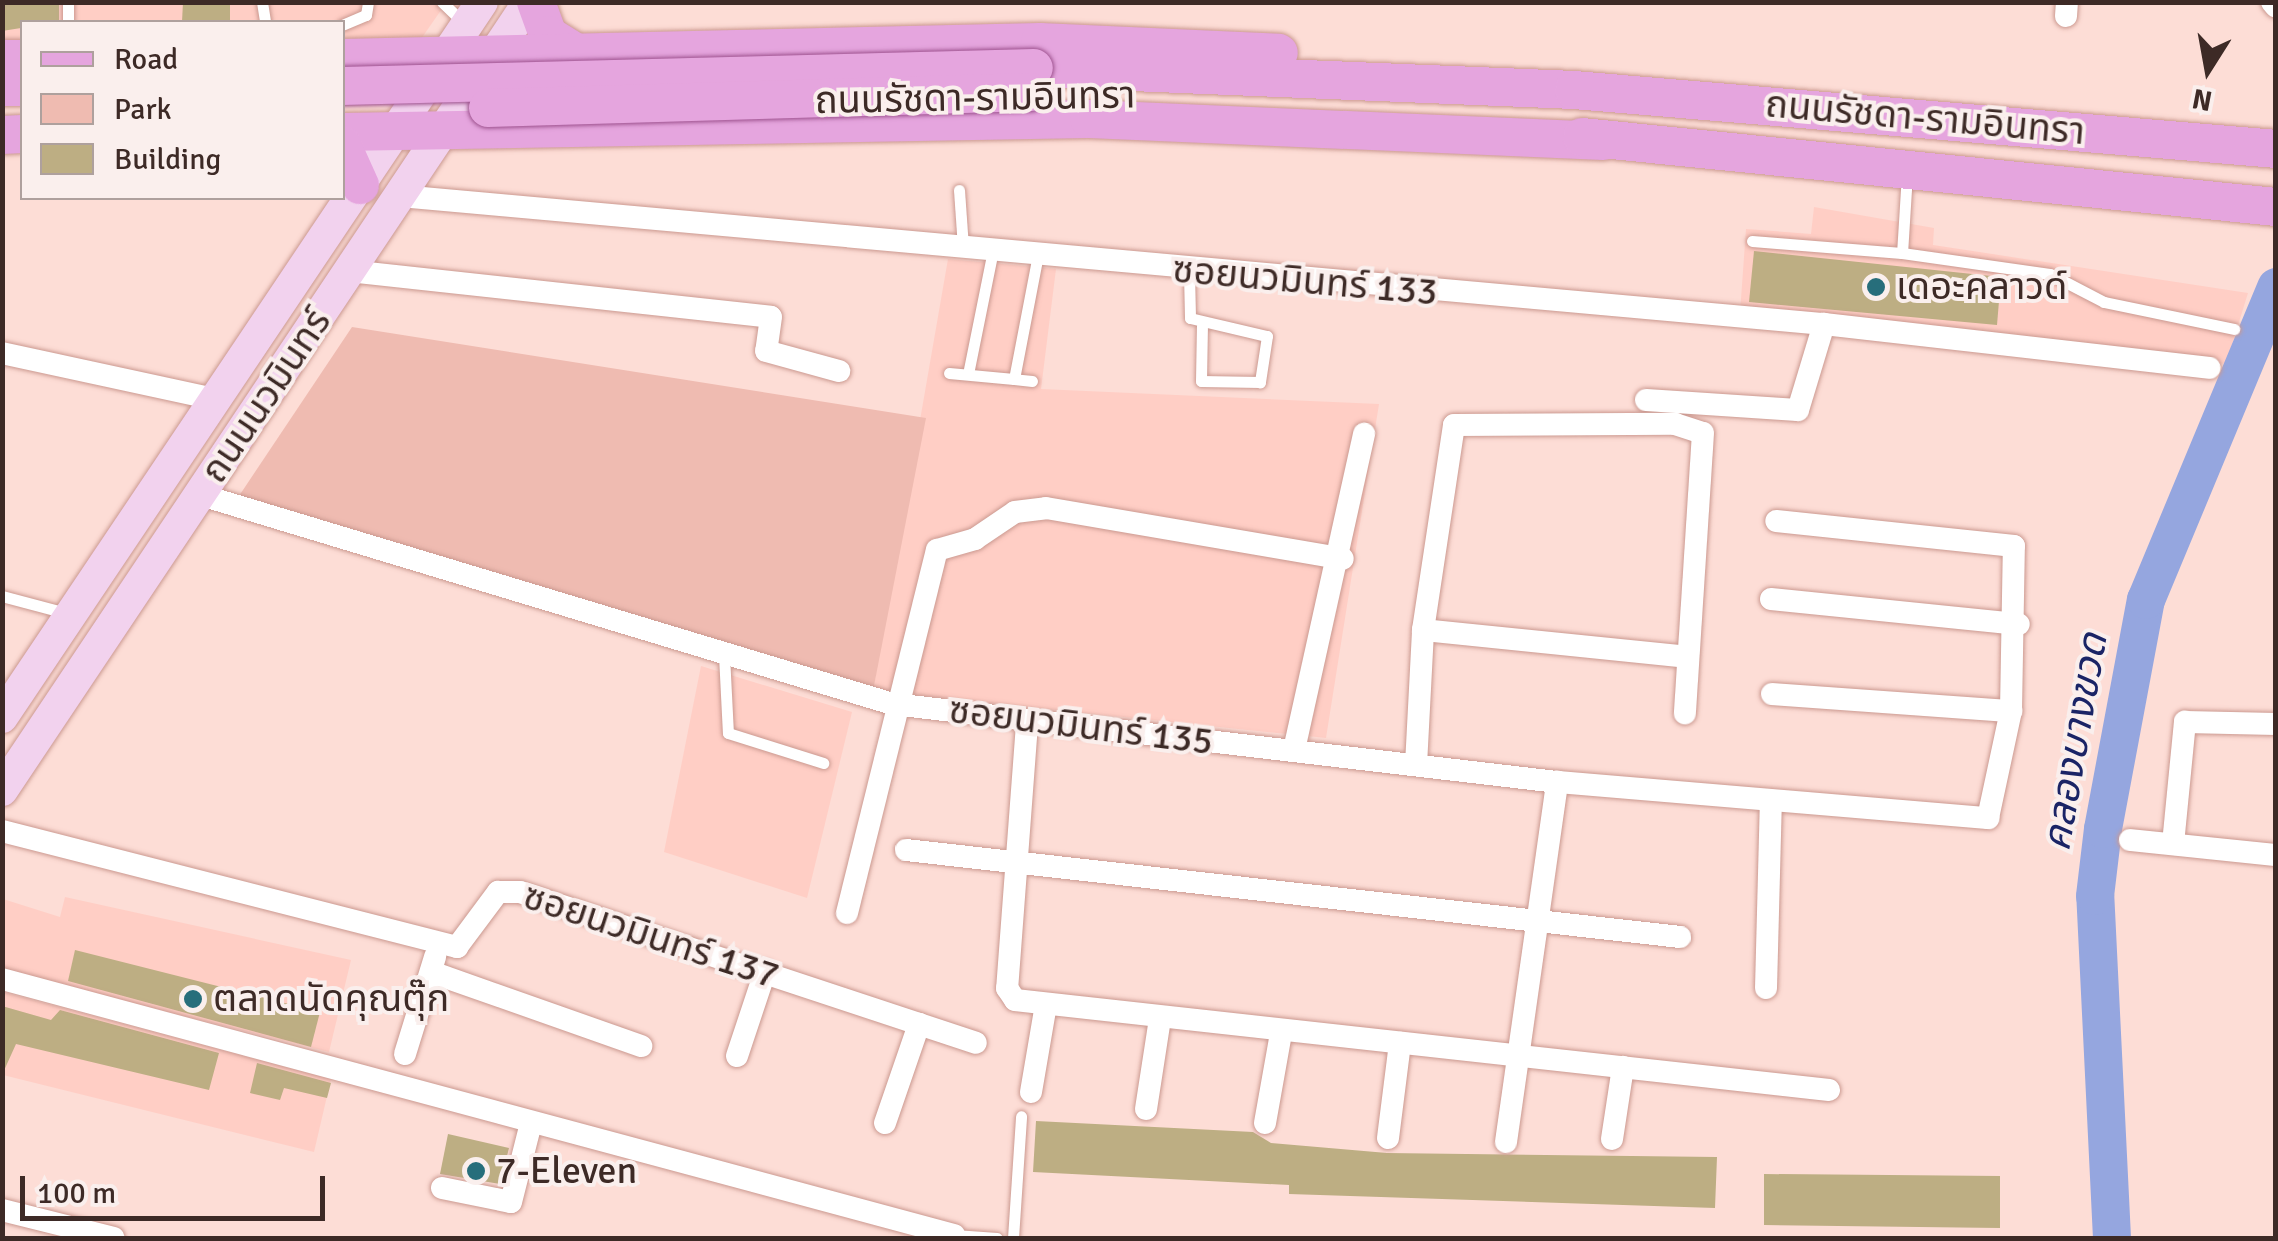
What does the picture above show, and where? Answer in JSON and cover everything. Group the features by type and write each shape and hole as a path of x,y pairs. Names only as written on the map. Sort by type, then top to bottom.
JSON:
{"main road":[{"name":"ถนนนวมินทร์","path":"2,790 442,129 533,2"},
{"path":"533,2 558,47 590,54 567,94 587,126"},
{"name":"ถนนรัชดา-รามอินทรา","path":"345,57 464,28 496,51 590,54 882,42 1196,45 1574,90 2276,149"},
{"name":"ถนนนวมินทร์","path":"2,717 13,684 72,615 464,28"},
{"name":"ถนนรัชดา-รามอินทรา","path":"345,86 1032,80 1574,90"},
{"name":"ถนนรัชดา-รามอินทรา","path":"345,110 1032,80 1403,112 1604,141 2276,208"},
{"name":"ถนนรัชดา-รามอินทรา","path":"345,132 1089,119 1604,141"},
{"path":"345,150 363,180 400,196"}],"street":[{"name":"ซอยนวมินทร์ 133","path":"400,196 1038,254 1190,273 1824,324 2209,368"},
{"path":"350,272 771,317 766,351 838,371"},
{"path":"1646,400 1798,410 1824,324"},
{"path":"2,353 215,399"},
{"path":"1416,765 1422,630 1450,428 1675,424 1708,441 1685,712"},
{"path":"1294,750 1343,560 1364,434"},
{"name":"ซอยนวมินทร์ 135","path":"201,494 893,704 1027,724 1294,750 1557,782 1988,818 2011,710"},
{"path":"848,912 930,557 1026,508 1343,560"},
{"path":"1772,694 2011,710 2019,624 2020,562 2007,542 1776,520"},
{"path":"1771,599 2019,624"},
{"path":"1422,630 1688,657"},
{"path":"2173,844 2185,722 2276,724"},
{"path":"1027,724 1007,988 1015,1000 1829,1090"},
{"path":"1506,1142 1557,782"},
{"path":"1766,988 1770,800"},
{"path":"2,830 439,944 405,1054"},
{"path":"2130,840 2276,855"},
{"path":"906,850 1536,917 1680,937"},
{"name":"ซอยนวมินทร์ 137","path":"439,944 466,944 508,890 976,1043"},
{"path":"431,972 641,1046"},
{"path":"737,1056 765,972"},
{"path":"2,980 954,1235"},
{"path":"1032,1092 1046,1004"},
{"path":"1146,1109 1160,1019"},
{"path":"886,1124 920,1024"},
{"path":"1264,1123 1280,1032"},
{"path":"1388,1138 1400,1043"},
{"path":"1612,1139 1623,1067"},
{"path":"442,1188 511,1202 531,1123"},
{"path":"2,1210 114,1238"}],"lane":[{"path":"345,23 366,14 368,2"},
{"path":"442,2 464,28"},
{"path":"1902,253 1908,170"},
{"path":"959,190 963,247"},
{"path":"1752,241 1902,253 2050,274 2104,302 2234,330"},
{"path":"968,374 993,250"},
{"path":"1014,379 1038,254"},
{"path":"1190,273 1190,318 1202,326 1267,336 1260,382 1201,381 1202,326"},
{"path":"950,372 1032,381"},
{"path":"2,596 72,615"},
{"path":"724,655 728,733 823,763"},
{"path":"1013,1238 1022,1116"},
{"path":"954,1235 997,1238"}],"shaded area":[{"path":"2,3 446,3 421,39 345,42 345,20 20,20 20,53 3,54"},
{"path":"1814,207 1934,228 1933,245 2248,293 2226,364 1740,313 1746,229 1811,234"},
{"path":"948,259 1056,269 1041,389 1379,404 1326,738 873,691"},
{"path":"701,666 852,712 807,898 664,852"},
{"path":"65,897 351,960 329,1052 3,971 3,899 60,917"},
{"path":"2,992 331,1079 314,1152 3,1075"}],"green space":[{"path":"352,327 926,418 873,691 239,496"}],"building":[{"path":"2,2 59,2 59,20 20,20 20,28 2,31"},
{"path":"183,2 230,2 230,20 182,20"},
{"name":"เดอะคลาวด์","path":"1754,251 2001,277 1997,325 1749,302"},
{"name":"ตลาดนัดคุณตุ๊ก","path":"75,950 320,1012 311,1047 68,981"},
{"path":"2,1006 51,1020 60,1010 219,1053 209,1090 16,1044 2,1075"},
{"path":"257,1063 331,1083 327,1098 284,1088 280,1100 250,1093"},
{"path":"1036,1121 1253,1132 1271,1143 1387,1153 1717,1157 1715,1208 1289,1194 1289,1185 1033,1172"},
{"name":"7-Eleven","path":"448,1134 509,1148 500,1184 440,1174"},
{"path":"1764,1174 2000,1176 2000,1228 1764,1225"}],"waterway":[{"name":"คลองบางขวด","path":"2112,1238 2095,896 2103,829 2146,600 2276,287"}],"place":[{"name":"เดอะคลาวด์","path":"1876,287"},
{"name":"ตลาดนัดคุณตุ๊ก","path":"193,999"},
{"name":"7-Eleven","path":"476,1171"}]}
